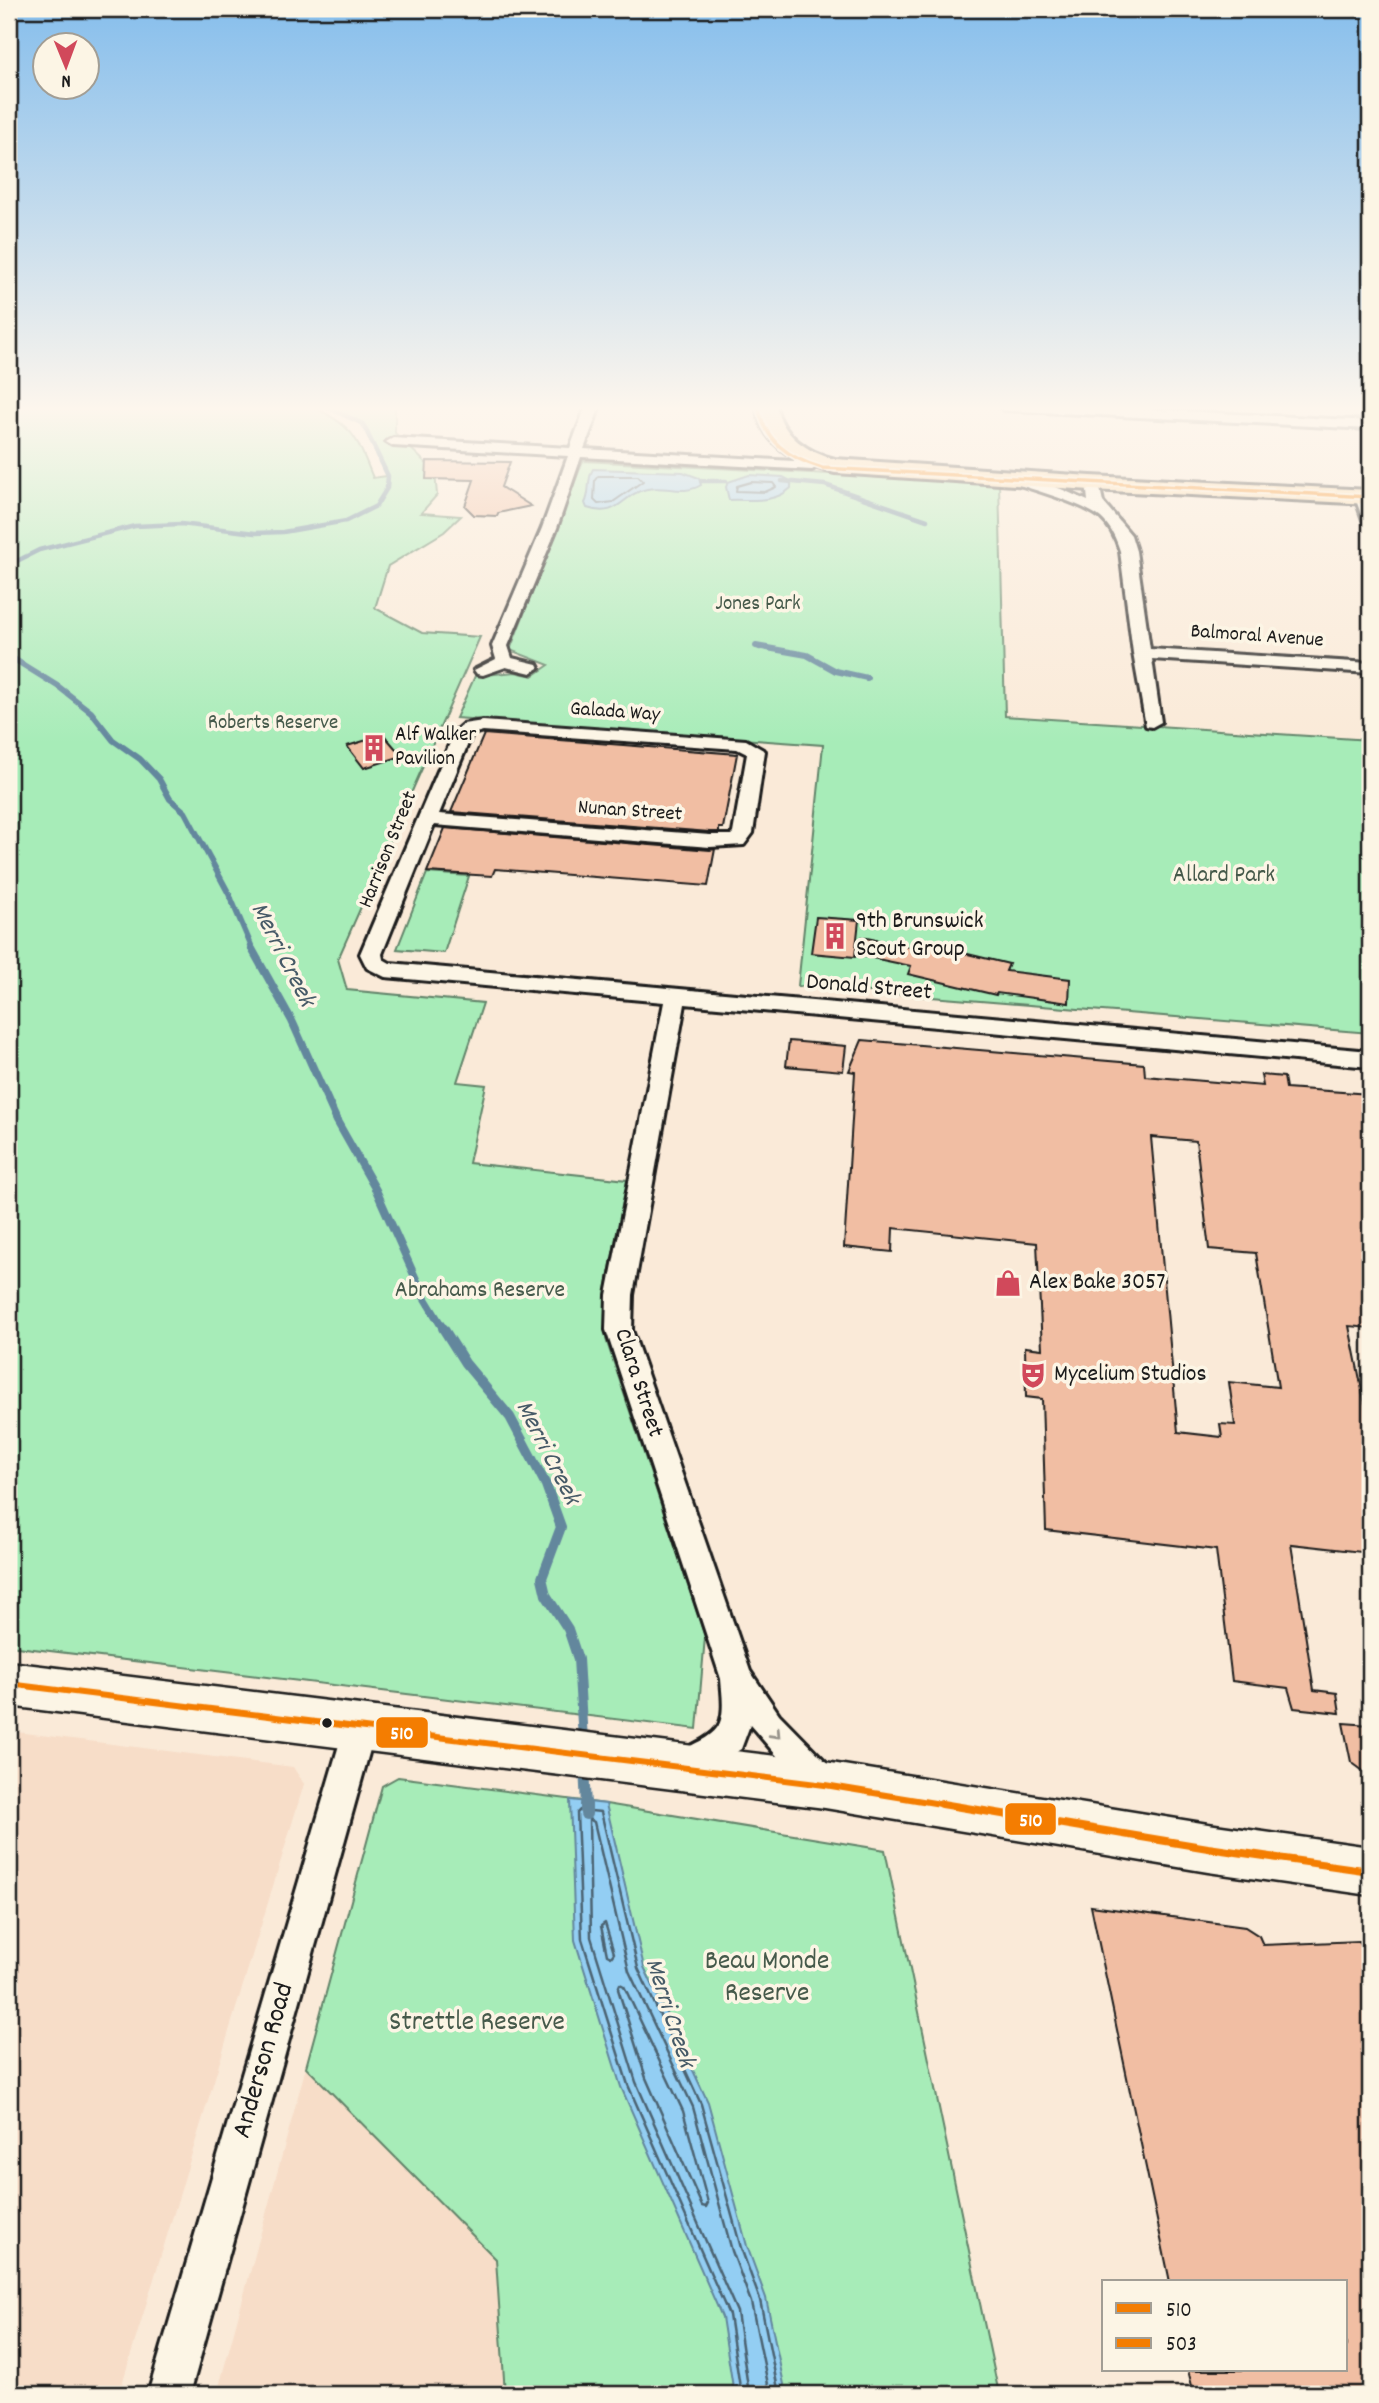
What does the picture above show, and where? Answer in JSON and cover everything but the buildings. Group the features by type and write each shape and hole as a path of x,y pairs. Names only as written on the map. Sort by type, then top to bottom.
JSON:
{"main road":[{"path":"9,1684 507,1748 825,1785 1208,1848 1370,1871"}],"street":[{"path":"505,661 500,646 553,518"},
{"path":"1107,518 1126,543 1152,722"},
{"name":"Balmoral Avenue","path":"1141,653 1370,668"},
{"path":"484,670 505,661 531,668"},
{"name":"Galada Way","path":"469,728 483,726 740,744 756,751"},
{"name":"Harrison Street","path":"371,954 426,819 464,732 469,728"},
{"name":"Nunan Street","path":"426,819 737,841 743,833 756,751"},
{"name":"Donald Street","path":"371,954 374,963 394,972 1370,1059"},
{"name":"Clara Street","path":"676,996 617,1318 624,1346 737,1678 768,1725 825,1785"},
{"name":"Clara Street","path":"674,1767 730,1738 738,1711 737,1678"},
{"name":"Anderson Road","path":"169,2394 360,1728"}],"shaded area":[{"path":"9,1731 293,1767 304,1784 119,2394 9,2394"},
{"path":"306,2067 496,2259 505,2394 217,2394"}],"green space":[{"path":"9,518 459,518 444,532 388,566 375,608 422,633 480,637 338,959 347,990 483,1003 457,1082 486,1085 469,1163 627,1180 605,1295 606,1339 705,1637 697,1729 9,1646"},
{"name":"Allard Park","path":"561,518 1000,518 1005,716 1370,740 1370,1033 798,986 823,745 456,718 475,676 515,672 533,676 549,665 510,650"},
{"path":"427,873 469,876 444,953 397,949"},
{"path":"398,1777 606,1804 885,1850 999,2394 505,2394 496,2259 306,2067 382,1786"}],"water":[{"path":"570,1800 606,1804 644,1967 708,2102 747,2246 766,2298 786,2394 734,2394 722,2317 621,2087 575,1940"}],"waterway":[{"name":"Merri Creek","path":"9,565 39,550 135,526 181,524 255,533 283,532 352,518"},
{"path":"922,518 927,520"},
{"path":"760,648 756,646 807,655 836,671 867,678"},
{"name":"Merri Creek","path":"9,656 59,687 91,712 113,740 140,759 159,779 170,799 185,812 229,894 253,950"},
{"name":"Merri Creek","path":"252,949 292,1021 337,1121 376,1190 424,1297 444,1330"},
{"name":"Merri Creek","path":"443,1328 465,1363 510,1417 546,1485 561,1527 542,1578 546,1595 568,1629 578,1659 583,1740"},
{"name":"Merri Creek","path":"584,1767 586,1806"},
{"name":"Merri Creek","path":"586,1806 586,1814"}],"transit line":[{"name":"510","path":"9,1684 825,1785 1208,1848 1370,1871"}],"place":[{"name":"Alf Walker Pavilion","path":"374,748"},
{"name":"9th Brunswick Scout Group","path":"835,936"},
{"name":"Alex Bake 3057","path":"1008,1283"},
{"name":"Mycelium Studios","path":"1033,1375"}],"park label":[{"name":"Jones Park","path":"758,605"},
{"name":"Roberts Reserve","path":"273,724"},
{"name":"Abrahams Reserve","path":"480,1291"},
{"name":"Beau Monde Reserve","path":"767,1979"},
{"name":"Strettle Reserve","path":"477,2024"}]}
